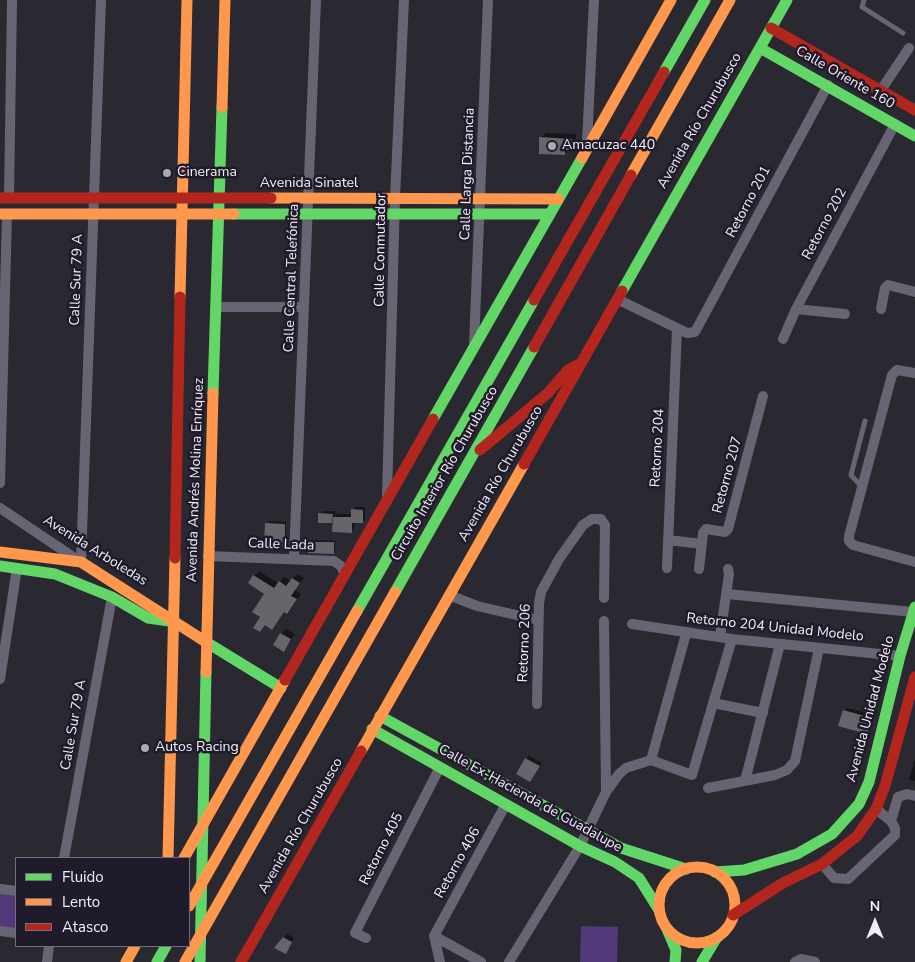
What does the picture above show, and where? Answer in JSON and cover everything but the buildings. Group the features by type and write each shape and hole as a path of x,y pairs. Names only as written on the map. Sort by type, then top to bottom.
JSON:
{"main road":[{"name":"Avenida Andrés Molina Enríquez","path":"168,857 187,0"},
{"name":"Avenida Andrés Molina Enríquez","path":"200,962 208,556 225,0"},
{"path":"185,857 671,0"},
{"name":"Circuito Interior Río Churubusco","path":"190,904 705,0"},
{"name":"Circuito Interior Río Churubusco","path":"185,962 730,0"},
{"name":"Avenida Río Churubusco","path":"240,962 787,0"},
{"name":"Calle Oriente 160","path":"770,28 915,110"},
{"name":"Calle Oriente 160","path":"760,48 915,136"},
{"path":"811,76 822,57"},
{"name":"Avenida Sinatel","path":"4,198 219,200 558,199"},
{"path":"3,214 549,214"},
{"path":"471,457 548,393 568,370 581,363"},
{"path":"0,552 81,562"},
{"name":"Avenida Arboledas","path":"81,562 142,599 172,622 281,688"},
{"name":"Avenida Arboledas","path":"0,566 55,574 112,596 148,618 172,622"},
{"name":"Avenida Unidad Modelo","path":"715,872 744,870 797,854 832,834 846,821 859,804 869,782 900,656 914,610"},
{"name":"Retorno 204 Unidad Modelo","path":"900,656 915,658"},
{"path":"733,915 777,887 822,864 857,836 876,809 885,786 915,677"},
{"name":"Calle Ex-Hacienda de Guadalupe","path":"380,716 621,848 686,869"},
{"name":"Calle Ex-Hacienda de Guadalupe","path":"372,730 440,766 580,846 615,862 639,878 659,910"},
{"path":"675,962 676,950 659,910 660,897 665,885 674,875 686,869 701,868 715,872 725,880 732,890 734,903 733,915 728,927 717,937 702,962"},
{"path":"666,928 684,941 706,942 717,937"},
{"path":"126,962 134,947"},
{"path":"157,962 165,947"},
{"path":"165,962 166,947"}],"street":[{"path":"4,198 12,0"},
{"name":"Calle Sur 79 A","path":"81,562 93,199 102,0"},
{"name":"Calle Central Telefónica","path":"294,558 316,0"},
{"name":"Calle Conmutador","path":"387,501 395,198 404,0"},
{"name":"Calle Larga Distancia","path":"473,349 488,0"},
{"path":"586,150 589,124 594,0"},
{"path":"881,90 909,48"},
{"name":"Retorno 201","path":"678,329 692,334 695,332 828,85"},
{"name":"Retorno 202","path":"783,339 796,308 895,124"},
{"path":"0,483 3,214"},
{"path":"881,309 885,288 888,286 915,292"},
{"path":"617,299 678,329"},
{"path":"217,306 304,307"},
{"path":"796,308 845,314"},
{"name":"Retorno 204","path":"667,568 678,329"},
{"path":"915,373 897,370 892,375 861,486 850,541 853,545 915,562"},
{"name":"Retorno 207","path":"702,544 706,529 724,532 728,529 763,396"},
{"name":"Avenida Arboledas","path":"0,508 81,562"},
{"name":"Retorno 206","path":"537,704 538,620 541,592 559,559 583,525 592,519 601,519 605,525 604,598"},
{"path":"668,540 702,544 699,569"},
{"name":"Calle Lada","path":"208,556 334,561 341,566 345,575"},
{"path":"0,679 17,568"},
{"path":"720,637 727,594 728,570"},
{"path":"727,594 914,610"},
{"path":"449,595 477,606 538,620"},
{"name":"Calle Sur 79 A","path":"64,857 112,596"},
{"path":"604,621 606,792"},
{"name":"Retorno 204 Unidad Modelo","path":"632,624 686,634 900,656"},
{"path":"651,760 686,634"},
{"path":"509,962 580,846 606,792 619,774 626,768 651,760 692,775 732,639"},
{"path":"745,781 780,644"},
{"path":"708,788 775,775 787,770 795,761 819,648"},
{"path":"713,703 763,713"},
{"name":"Retorno 405","path":"366,938 355,932 440,766"},
{"path":"891,821 898,797 907,794 915,796"},
{"name":"Retorno 406","path":"434,936 506,804"},
{"path":"822,864 834,878 848,879 895,835 895,828 891,821 876,809"},
{"path":"0,889 15,891"},
{"path":"0,931 15,933"},
{"path":"434,936 440,962"},
{"path":"434,936 481,962"},
{"path":"47,962 49,947"},
{"path":"798,960 815,962"}],"lane":[{"path":"864,0 862,7 903,33"},
{"path":"861,486 851,475 865,421"}],"shaded area":[{"path":"0,894 15,896 15,930 0,929"},
{"path":"581,926 618,927 617,962 580,962"}],"traffic: fast":[{"path":"664,72 705,0"},
{"path":"622,291 787,0"},
{"path":"760,48 915,136"},
{"path":"213,393 222,107"},
{"path":"433,419 582,158"},
{"path":"234,214 549,214"},
{"path":"357,611 534,300"},
{"path":"395,592 534,347"},
{"path":"0,566 55,574 112,597 148,618 169,621"},
{"path":"715,872 744,870 797,854 832,834 859,804 869,782 900,656 915,607"},
{"path":"206,642 281,688"},
{"path":"200,962 206,672"},
{"path":"380,716 621,848 686,869"},
{"path":"372,729 580,846 615,862 639,878 659,910"},
{"path":"667,929 676,950 675,962"},
{"path":"702,962 717,937"},
{"path":"157,962 165,947"}],"traffic: slow":[{"path":"180,297 187,0"},
{"path":"222,107 225,0"},
{"path":"582,158 671,0"},
{"path":"631,175 730,0"},
{"path":"271,198 558,199"},
{"path":"0,214 234,214"},
{"path":"206,672 213,393"},
{"path":"361,751 524,464"},
{"path":"0,552 81,562 206,642"},
{"path":"168,857 175,558"},
{"path":"185,962 395,592"},
{"path":"190,904 357,611"},
{"path":"185,857 285,680"},
{"path":"697,867 711,870 724,878 732,891 735,905 732,919 724,932 711,940 697,943 683,940 670,932 662,919 659,905 662,891 670,878 683,870 697,867"},
{"path":"126,962 134,947"}],"traffic: jam":[{"path":"771,28 915,110"},
{"path":"534,300 664,72"},
{"path":"534,347 631,175"},
{"path":"0,198 271,198"},
{"path":"524,464 622,291"},
{"path":"175,558 180,297"},
{"path":"480,450 548,393 568,370 581,363"},
{"path":"285,680 433,419"},
{"path":"733,915 783,883 822,864 857,836 876,809 885,786 915,677"},
{"path":"241,962 361,751"}],"place":[{"name":"Amacuzac 440","path":"552,146"},
{"name":"Cinerama","path":"167,173"},
{"name":"Autos Racing","path":"145,748"}]}
